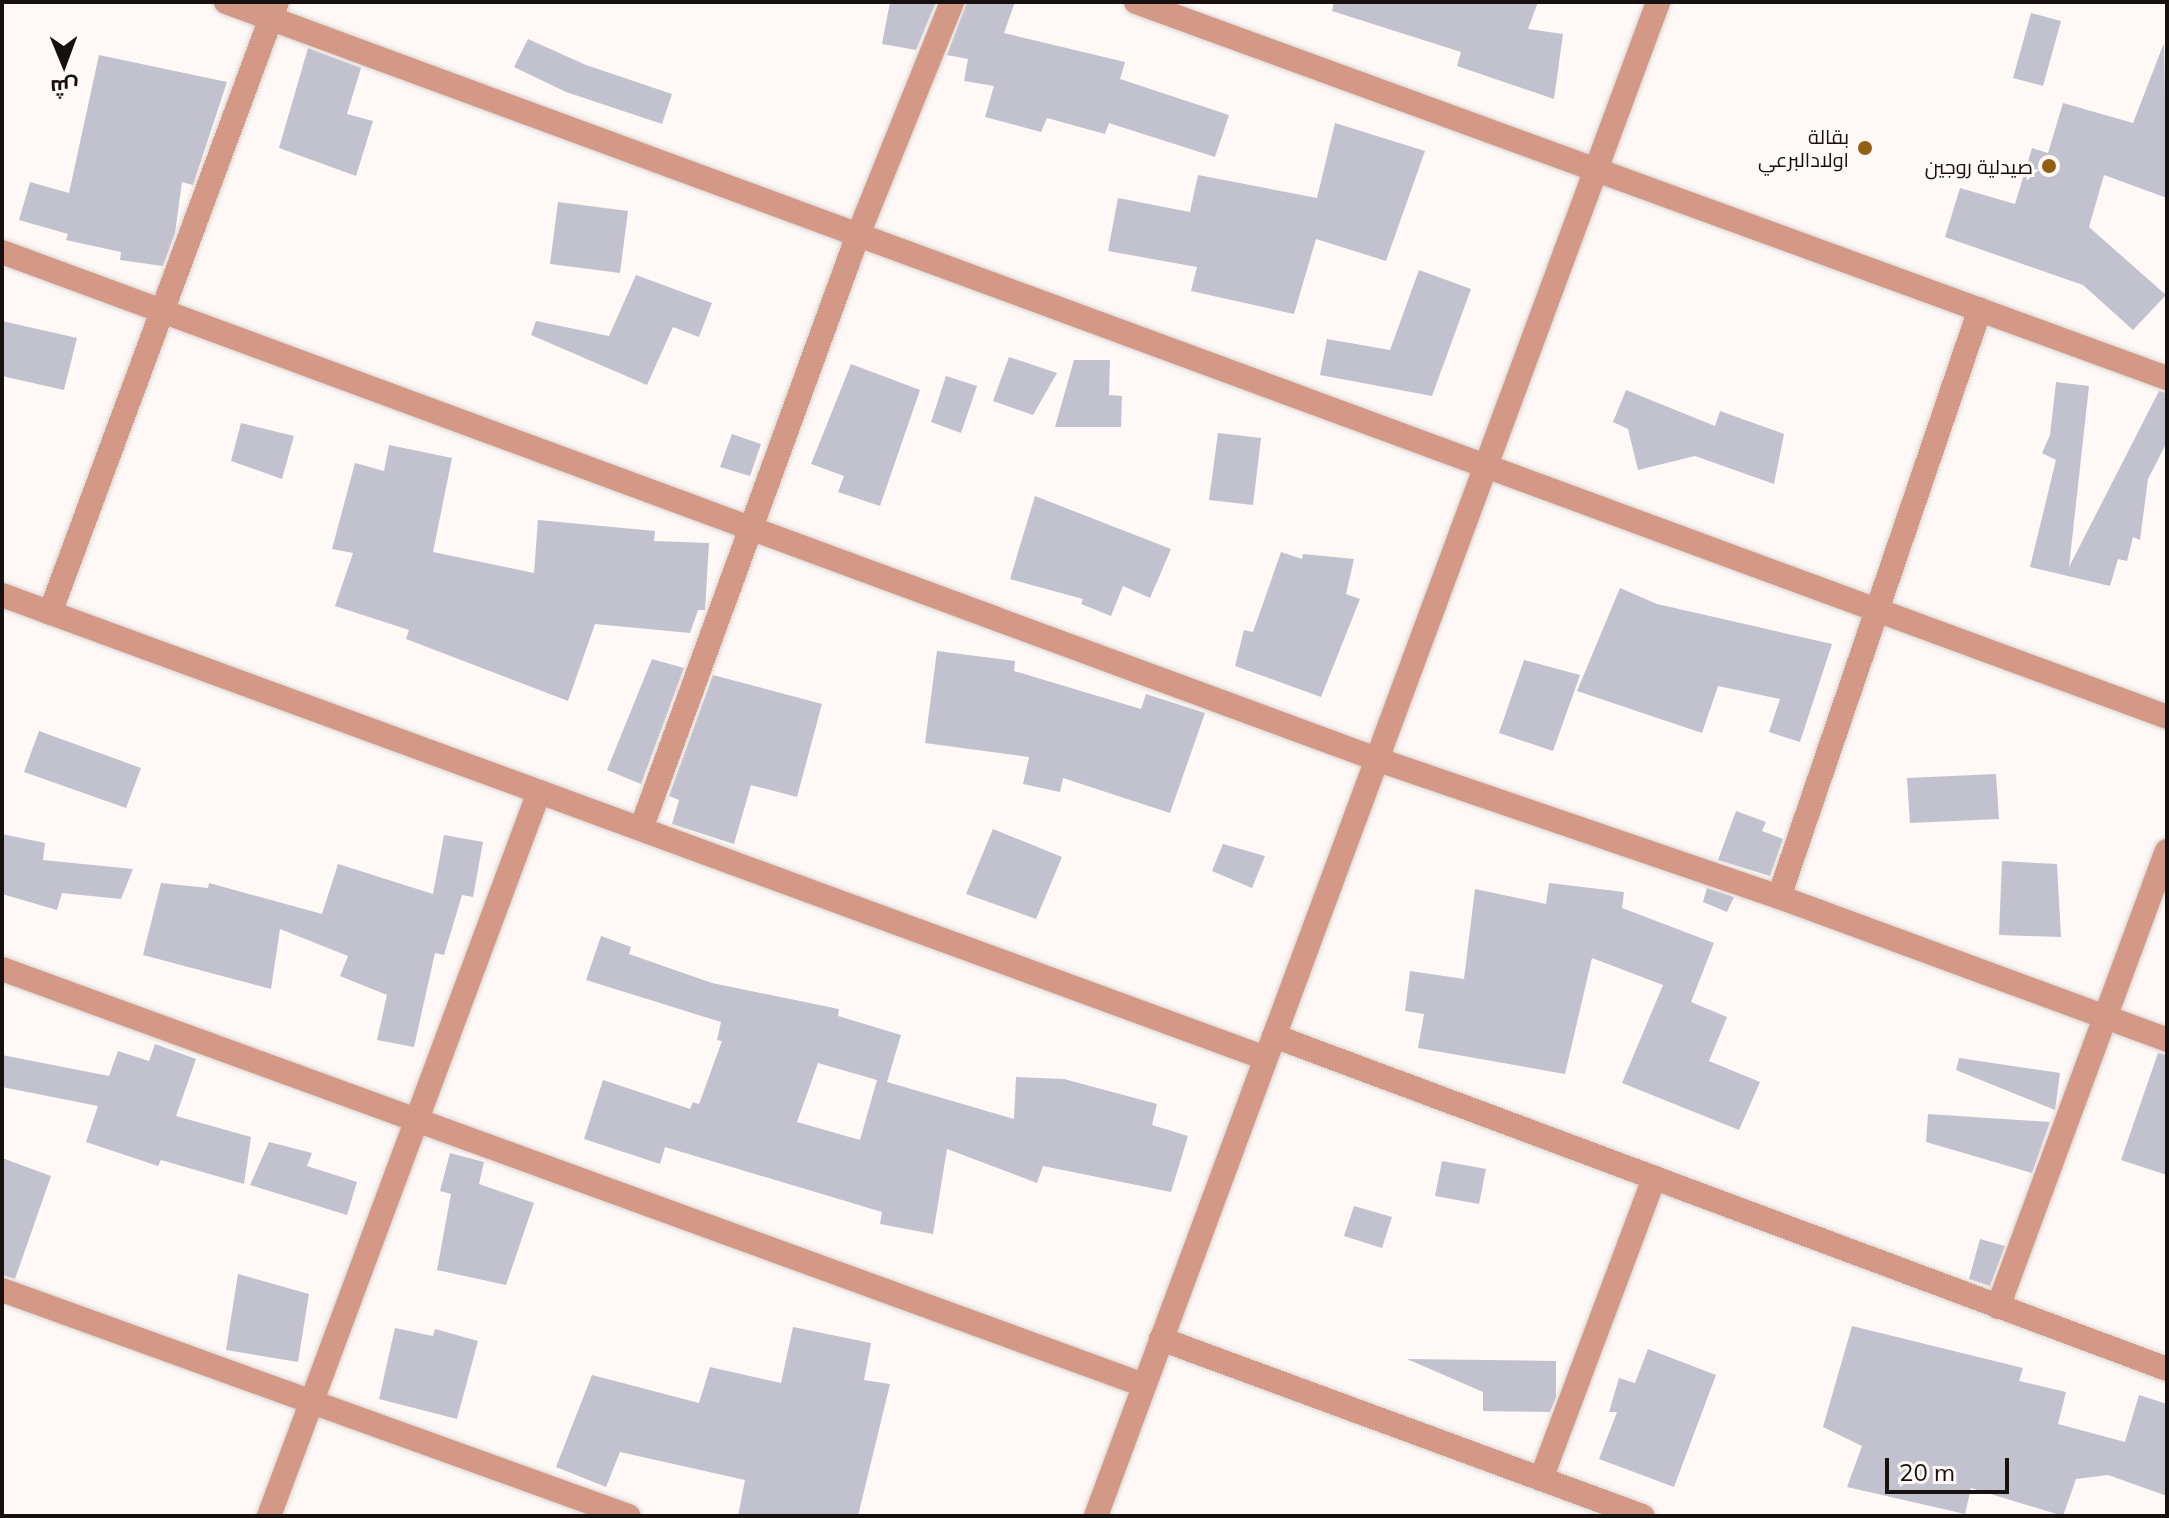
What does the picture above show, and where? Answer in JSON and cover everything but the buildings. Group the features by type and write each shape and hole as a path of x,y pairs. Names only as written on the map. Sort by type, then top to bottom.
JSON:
{"street":[{"path":"226,2 274,10 858,235 2167,717"},
{"path":"641,829 858,235 952,2"},
{"path":"1136,2 2167,378"},
{"path":"1096,1516 1594,167 1658,2"},
{"path":"50,613 274,10"},
{"path":"2,252 1376,759 1779,897 2167,1040"},
{"path":"1779,897 1980,309"},
{"path":"2,595 641,829 1654,1178 2167,1369"},
{"path":"269,1516 539,792"},
{"path":"1998,1307 2167,851"},
{"path":"2,969 1144,1385"},
{"path":"1541,1479 1654,1178"},
{"path":"2,1290 628,1516"},
{"path":"1161,1339 1642,1516"}],"place":[{"name":"بقالة اولادالبرعي","path":"1865,148"},
{"name":"صيدلية روجين","path":"2049,166"}]}
